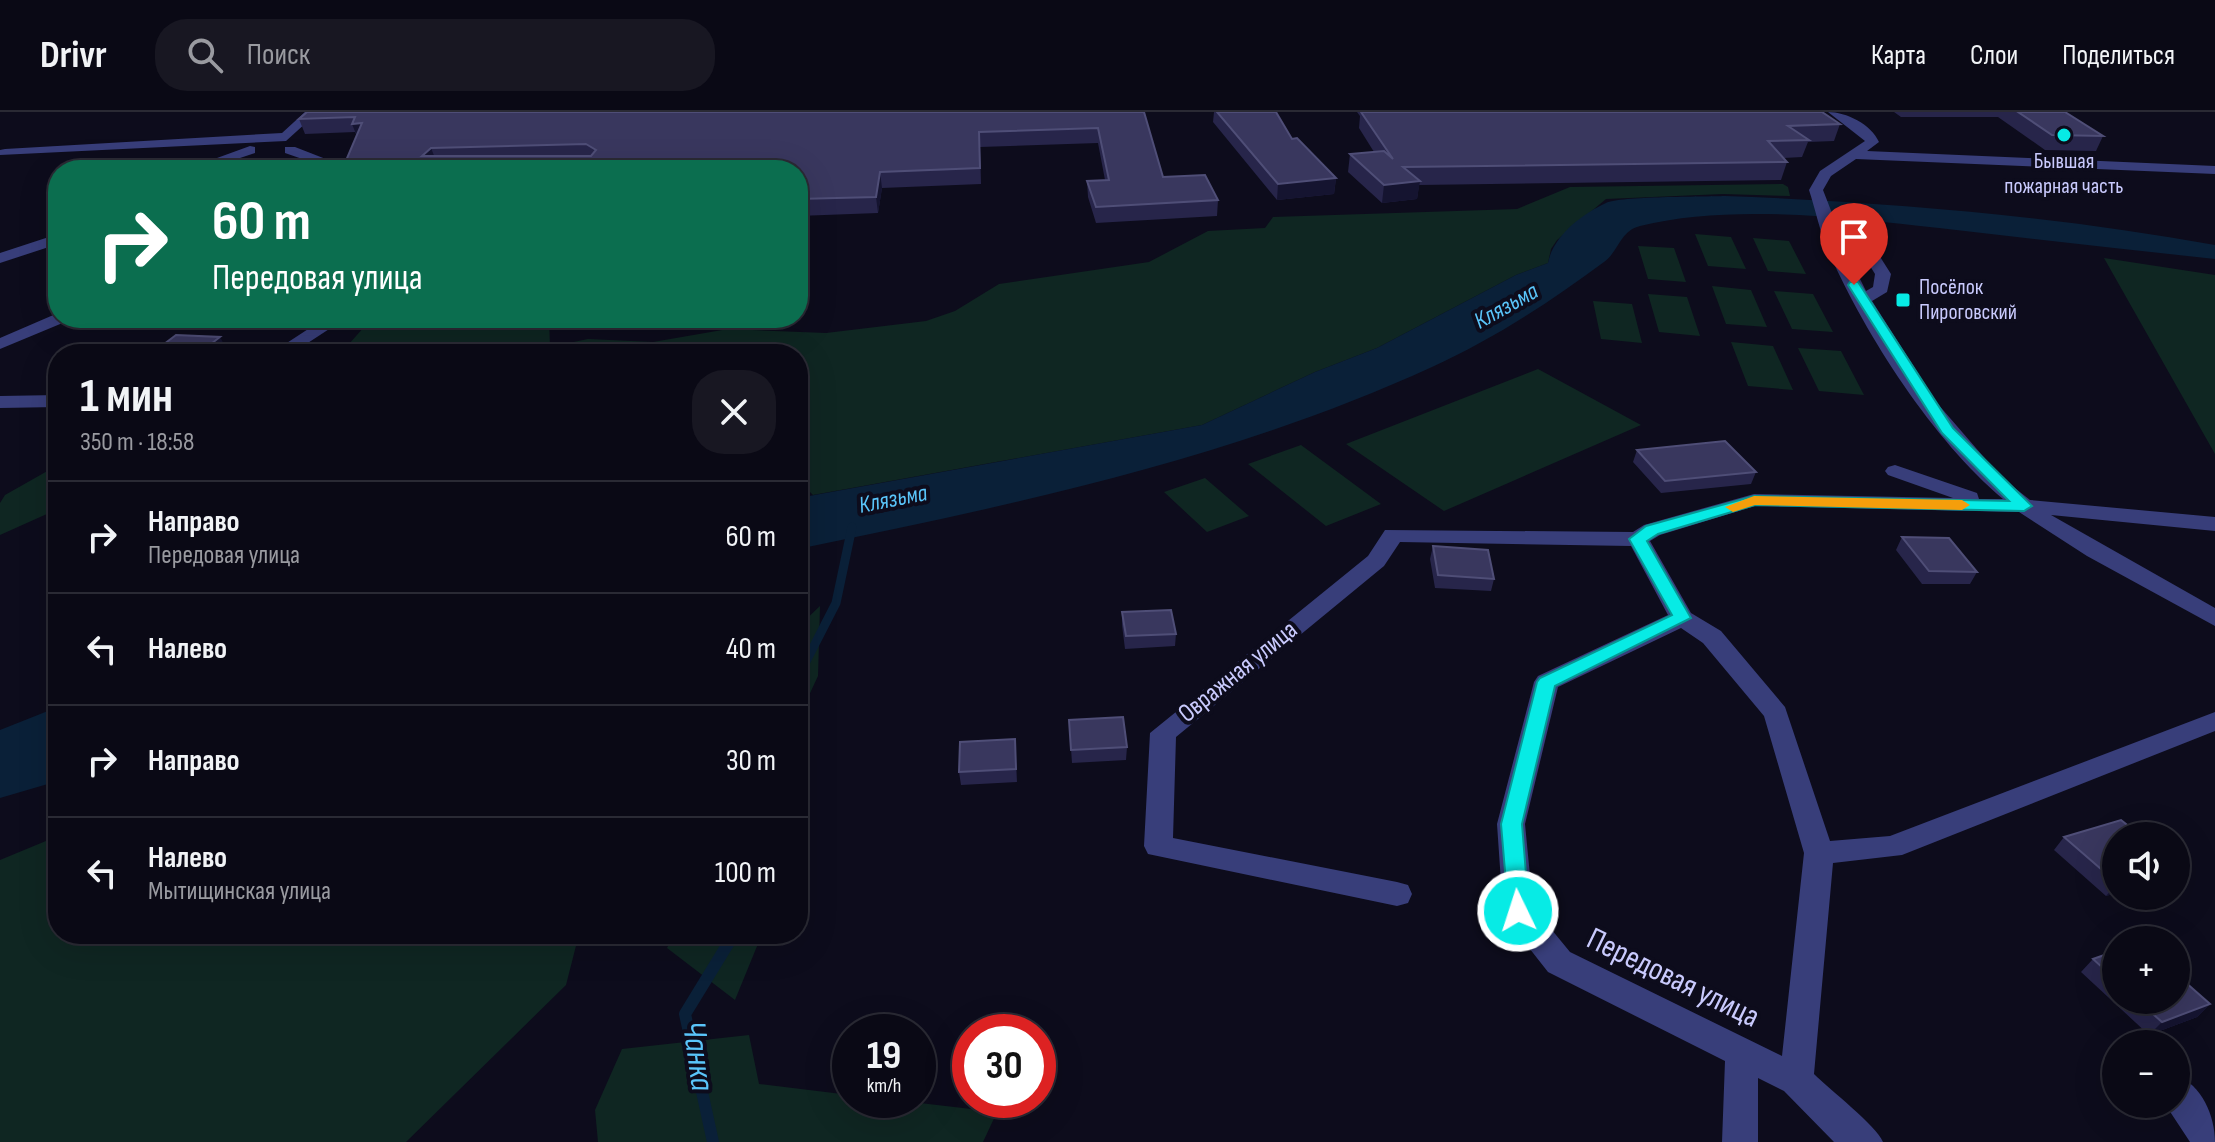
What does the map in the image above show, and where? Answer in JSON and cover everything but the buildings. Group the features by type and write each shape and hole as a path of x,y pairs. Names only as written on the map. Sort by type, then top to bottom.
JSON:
{"street":[{"path":"228,160 288,144 312,112"},
{"path":"1834,112 1869,135 1872,142 1825,174 1816,190 1825,223 1834,247 1863,299 1947,430 1986,473 2024,506 2215,618"},
{"path":"288,144 290,160"},
{"path":"5,153 288,144 324,160"},
{"path":"1856,155 2215,170"},
{"path":"0,258 48,242"},
{"path":"1834,247 1871,255 1883,274 1881,289 1863,299"},
{"path":"0,344 48,323"},
{"path":"295,344 321,328"},
{"path":"0,402 48,401"},
{"path":"1895,471 1995,506"},
{"path":"1682,618 1638,539 1652,530 1754,500 2024,506 2215,524"},
{"name":"Овражная улица","path":"1397,894 1158,846 1163,733 1376,561 1393,535 1638,539"},
{"name":"Передовая улица","path":"1682,618 1712,637 1776,713 1819,853 1796,1080 1559,962 1518,911 1511,824 1547,682 1682,618"},
{"path":"1819,853 1892,847 2215,721"},
{"path":"1740,1142 1742,1052"},
{"path":"1796,1080 1851,1134 1865,1142"},
{"path":"2190,1111 2211,1142"}],"green space":[{"path":"1783,184 1788,187 1790,196 1723,194 1606,199 1557,240 1548,263 1516,275 1377,348 1315,372 1202,425 813,495 808,490 808,344 564,344 588,339 653,342 728,329 826,333 926,321 955,311 999,284 1149,262 1208,231 1265,228 1273,217 1517,209 1570,187"},
{"path":"1695,234 1731,237 1746,269 1708,266"},
{"path":"1753,238 1789,241 1806,274 1768,271"},
{"path":"1638,246 1674,248 1686,282 1648,279"},
{"path":"2104,258 2215,275 2215,454"},
{"path":"1712,286 1751,290 1767,327 1726,324"},
{"path":"1774,291 1813,294 1833,332 1792,329"},
{"path":"1648,294 1687,297 1700,336 1659,332"},
{"path":"1593,301 1632,304 1642,343 1601,339"},
{"path":"363,328 549,328 550,344 349,344"},
{"path":"1731,342 1773,346 1793,390 1748,386"},
{"path":"1798,348 1841,351 1864,395 1819,391"},
{"path":"1538,369 1641,425 1444,511 1346,444"},
{"path":"1301,445 1381,504 1326,526 1248,464"},
{"path":"48,471 48,513 0,535 0,503 5,495"},
{"path":"1205,478 1249,516 1207,532 1164,492"},
{"path":"820,606 818,676 808,698 808,617"},
{"path":"48,840 48,944 576,944 566,985 406,1142 0,1142 0,860"},
{"path":"669,944 758,944 735,1000 667,948"},
{"path":"749,1035 759,1084 832,1093 832,1118 936,1118 936,1105 952,1107 952,1118 994,1118 983,1142 598,1142 595,1110 622,1049"}],"water":[{"name":"Клязьма","path":"1725,196 1848,202 2032,218 2215,245 2215,259 1827,217 1712,215 1640,226 1628,232 1604,262 1521,319 1455,356 1356,399 1278,428 1120,476 960,515 808,547 808,496 1202,425 1315,372 1377,348 1516,275 1548,263 1562,235 1588,213 1606,203 1644,198"},
{"path":"48,711 48,784 0,798 0,730"}],"waterway":[{"name":"Чанка","path":"808,658 836,603 852,527"},
{"name":"Чанка","path":"713,1142 685,1014 728,944"}],"slow traffic":[{"path":"1733,507 1754,500 1962,505"}],"place":[{"name":"Бывшая пожарная часть","path":"2064,135"},
{"name":"Посёлок Пироговский","path":"1903,300"}],"route":[{"path":"1518,911 1511,824 1547,682 1682,618 1638,539 1652,530 1754,500 2024,506 1986,473 1947,430 1854,285"}]}
